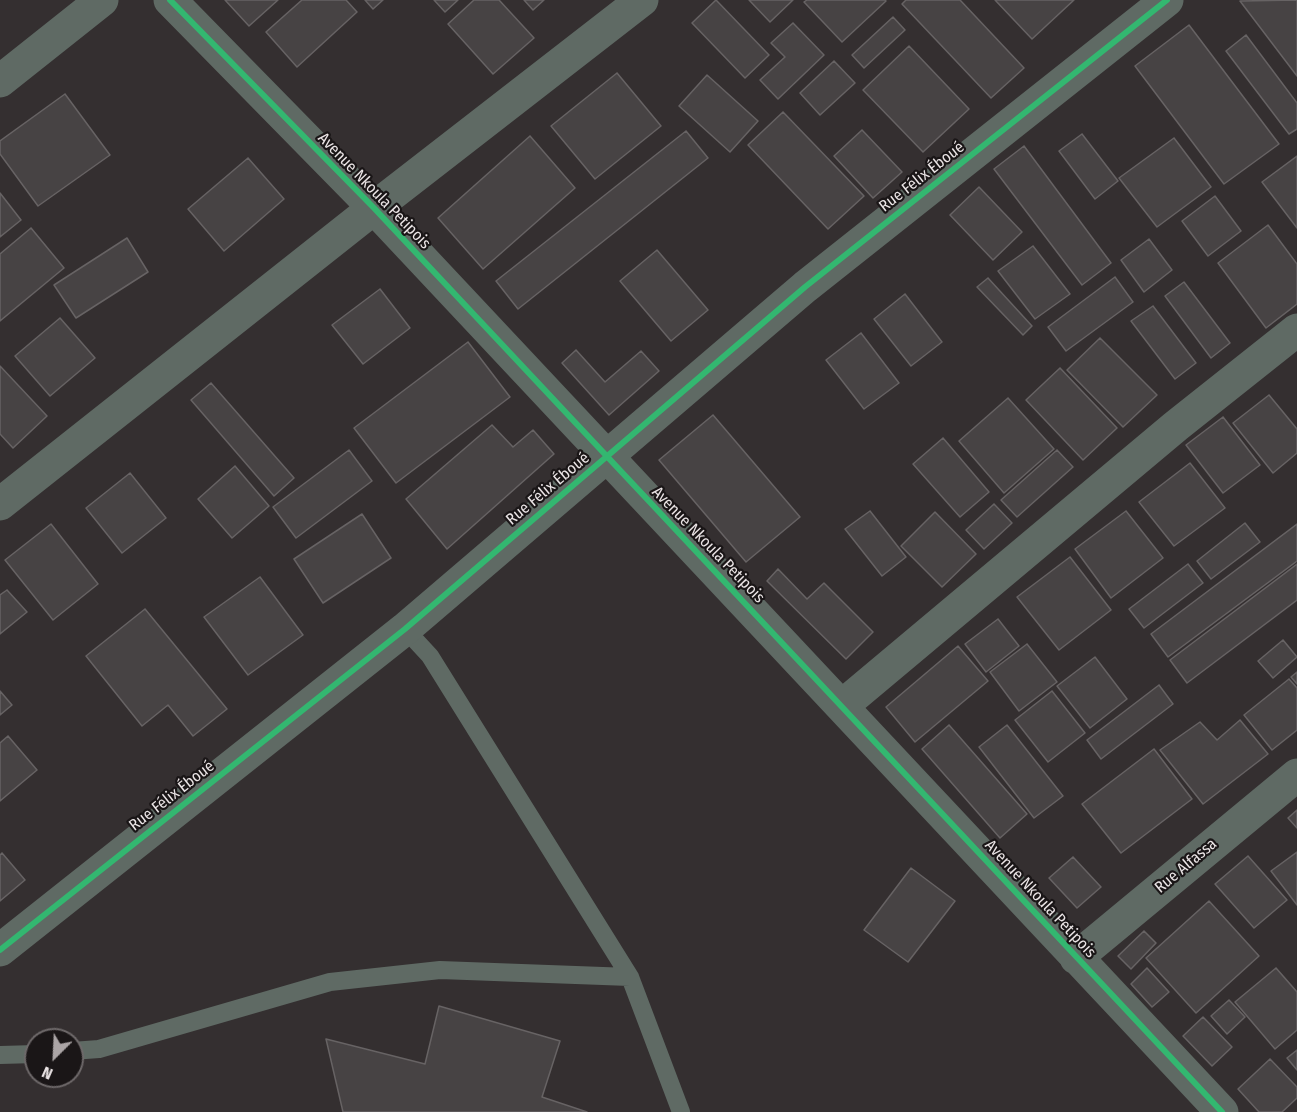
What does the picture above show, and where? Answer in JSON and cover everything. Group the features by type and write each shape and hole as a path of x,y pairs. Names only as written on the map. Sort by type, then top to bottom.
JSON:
{"street":[{"path":"0,81 102,0"},
{"name":"Avenue Nkoula Petipois","path":"170,0 374,208 1221,1112"},
{"path":"0,504 374,208 642,0"},
{"name":"Rue Félix Éboué","path":"0,950 405,629 805,287 1167,0"},
{"path":"842,706 1176,426 1297,330"},
{"name":"Rue Alfassa","path":"1076,958 1297,775"}],"lane":[{"path":"405,629 430,656 630,977 681,1112"},
{"path":"84,1050 99,1049 330,982 440,970 630,977"},
{"path":"0,1055 24,1054"}],"building":[{"path":"225,0 278,0 249,26"},
{"path":"302,0 346,0 357,12 297,67 266,32"},
{"path":"365,0 383,0 373,9"},
{"path":"434,0 458,0 445,12"},
{"path":"474,0 499,0 534,38 493,74 448,24"},
{"path":"524,0 544,0 533,10"},
{"path":"716,0 769,55 745,78 692,23"},
{"path":"749,0 793,0 770,22"},
{"path":"807,0 886,1 842,42 804,2"},
{"path":"906,0 960,0 1024,68 991,98 902,4"},
{"path":"995,0 1074,0 1032,39"},
{"path":"1297,0 1297,76 1240,1"},
{"path":"893,17 905,30 864,68 852,55"},
{"path":"793,23 824,55 778,99 760,80 785,57 771,43"},
{"path":"1189,25 1279,144 1224,184 1135,66"},
{"path":"1246,35 1297,103 1297,129 1289,134 1226,51"},
{"path":"909,46 969,109 923,152 863,90"},
{"path":"834,61 855,83 820,115 800,93"},
{"path":"617,73 661,126 595,179 551,126"},
{"path":"707,75 758,121 730,152 679,106"},
{"path":"65,94 110,155 38,206 0,154 0,141"},
{"path":"783,112 864,196 828,229 748,145"},
{"path":"862,130 902,172 873,198 834,156"},
{"path":"686,131 708,158 518,309 496,281"},
{"path":"1082,134 1118,181 1095,199 1059,151"},
{"path":"530,136 575,188 483,269 438,218"},
{"path":"1174,138 1211,187 1157,227 1119,178"},
{"path":"1024,146 1111,263 1082,285 994,169"},
{"path":"1297,156 1297,228 1262,182"},
{"path":"248,158 284,199 224,251 188,209"},
{"path":"979,187 1022,232 993,260 950,215"},
{"path":"0,193 21,220 0,237"},
{"path":"1215,196 1241,231 1208,256 1182,221"},
{"path":"1268,225 1297,264 1297,304 1266,328 1218,263"},
{"path":"31,228 64,268 0,321 0,254"},
{"path":"127,238 148,272 76,318 54,285"},
{"path":"1149,239 1172,270 1144,292 1121,260"},
{"path":"1033,246 1070,294 1035,319 998,271"},
{"path":"657,250 708,310 671,341 620,281"},
{"path":"1115,277 1133,302 1066,351 1048,327"},
{"path":"988,278 1032,326 1023,335 977,287"},
{"path":"1184,282 1230,343 1211,358 1165,296"},
{"path":"380,289 410,328 363,364 332,325"},
{"path":"905,294 942,342 911,366 874,319"},
{"path":"1153,306 1196,363 1175,379 1131,321"},
{"path":"60,318 95,358 50,396 15,356"},
{"path":"861,333 899,383 864,409 826,360"},
{"path":"1100,338 1157,395 1123,427 1067,370"},
{"path":"468,342 510,397 396,483 354,428"},
{"path":"576,350 605,382 641,351 659,371 609,415 562,363"},
{"path":"0,366 47,416 13,448 0,434"},
{"path":"1060,368 1117,428 1083,460 1026,400"},
{"path":"211,383 294,478 274,496 191,400"},
{"path":"1269,395 1297,429 1297,453 1273,473 1233,423"},
{"path":"1008,398 1054,449 1004,493 959,441"},
{"path":"713,415 800,517 746,562 659,460"},
{"path":"1223,417 1260,465 1223,493 1186,445"},
{"path":"492,425 513,447 533,430 554,454 447,549 406,499"},
{"path":"943,438 989,492 960,517 913,464"},
{"path":"349,450 372,481 296,538 273,507"},
{"path":"1057,450 1073,467 1017,517 1001,500"},
{"path":"1190,463 1225,508 1174,546 1139,502"},
{"path":"235,466 269,506 232,538 198,499"},
{"path":"130,473 166,518 122,553 86,508"},
{"path":"994,504 1012,523 984,549 966,530"},
{"path":"870,511 906,557 882,576 845,529"},
{"path":"1126,511 1163,558 1111,598 1075,549"},
{"path":"935,512 976,554 942,587 901,546"},
{"path":"362,514 391,558 323,603 294,559"},
{"path":"1245,523 1260,542 1211,579 1197,561"},
{"path":"51,524 98,584 53,620 5,560"},
{"path":"1297,524 1297,561 1168,657 1151,634"},
{"path":"1070,557 1111,610 1059,650 1017,597"},
{"path":"1188,564 1203,583 1144,628 1129,609"},
{"path":"1297,564 1297,600 1187,683 1170,660"},
{"path":"778,569 807,599 824,583 873,632 846,659 767,581"},
{"path":"260,577 303,635 248,675 204,617"},
{"path":"7,590 27,612 0,634 0,595"},
{"path":"145,609 227,709 193,736 168,705 142,726 86,656"},
{"path":"998,619 1019,646 986,672 965,644"},
{"path":"1283,640 1297,657 1273,678 1258,661"},
{"path":"1027,644 1057,682 1019,711 990,672"},
{"path":"958,646 988,681 915,742 886,707"},
{"path":"1095,657 1127,699 1090,728 1057,686"},
{"path":"1297,672 1297,684 1291,677"},
{"path":"1289,679 1297,688 1297,730 1272,750 1244,715"},
{"path":"1159,685 1173,704 1101,759 1087,740"},
{"path":"0,691 12,705 0,715"},
{"path":"1052,691 1085,733 1048,762 1015,720"},
{"path":"1240,720 1268,754 1203,804 1160,750 1200,722 1217,740"},
{"path":"949,725 1027,814 1000,838 922,749"},
{"path":"1007,725 1063,796 1034,818 979,747"},
{"path":"8,736 37,770 0,801 0,743"},
{"path":"1154,749 1192,799 1121,853 1082,804"},
{"path":"1297,810 1297,828 1288,818"},
{"path":"1297,852 1297,905 1271,871"},
{"path":"2,853 25,880 0,901 0,855"},
{"path":"1248,856 1287,900 1254,928 1215,884"},
{"path":"1073,857 1101,887 1077,908 1049,878"},
{"path":"911,868 955,901 908,962 864,930"},
{"path":"1209,901 1259,956 1196,1013 1146,958"},
{"path":"1144,931 1156,943 1131,969 1118,956"},
{"path":"1147,968 1169,992 1152,1007 1131,984"},
{"path":"1276,968 1297,992 1297,1030 1275,1049 1235,1002"},
{"path":"1229,1000 1245,1017 1227,1034 1211,1016"},
{"path":"439,1006 560,1041 542,1097 587,1112 343,1112 326,1039 425,1064"},
{"path":"1203,1017 1232,1047 1212,1066 1183,1036"},
{"path":"1297,1050 1297,1070 1287,1058"},
{"path":"1270,1059 1297,1087 1297,1098 1282,1112 1259,1112 1238,1089"}],"cycle path":[{"path":"170,0 374,208 1222,1112"},
{"path":"0,950 405,629 805,287 1167,0"}]}
